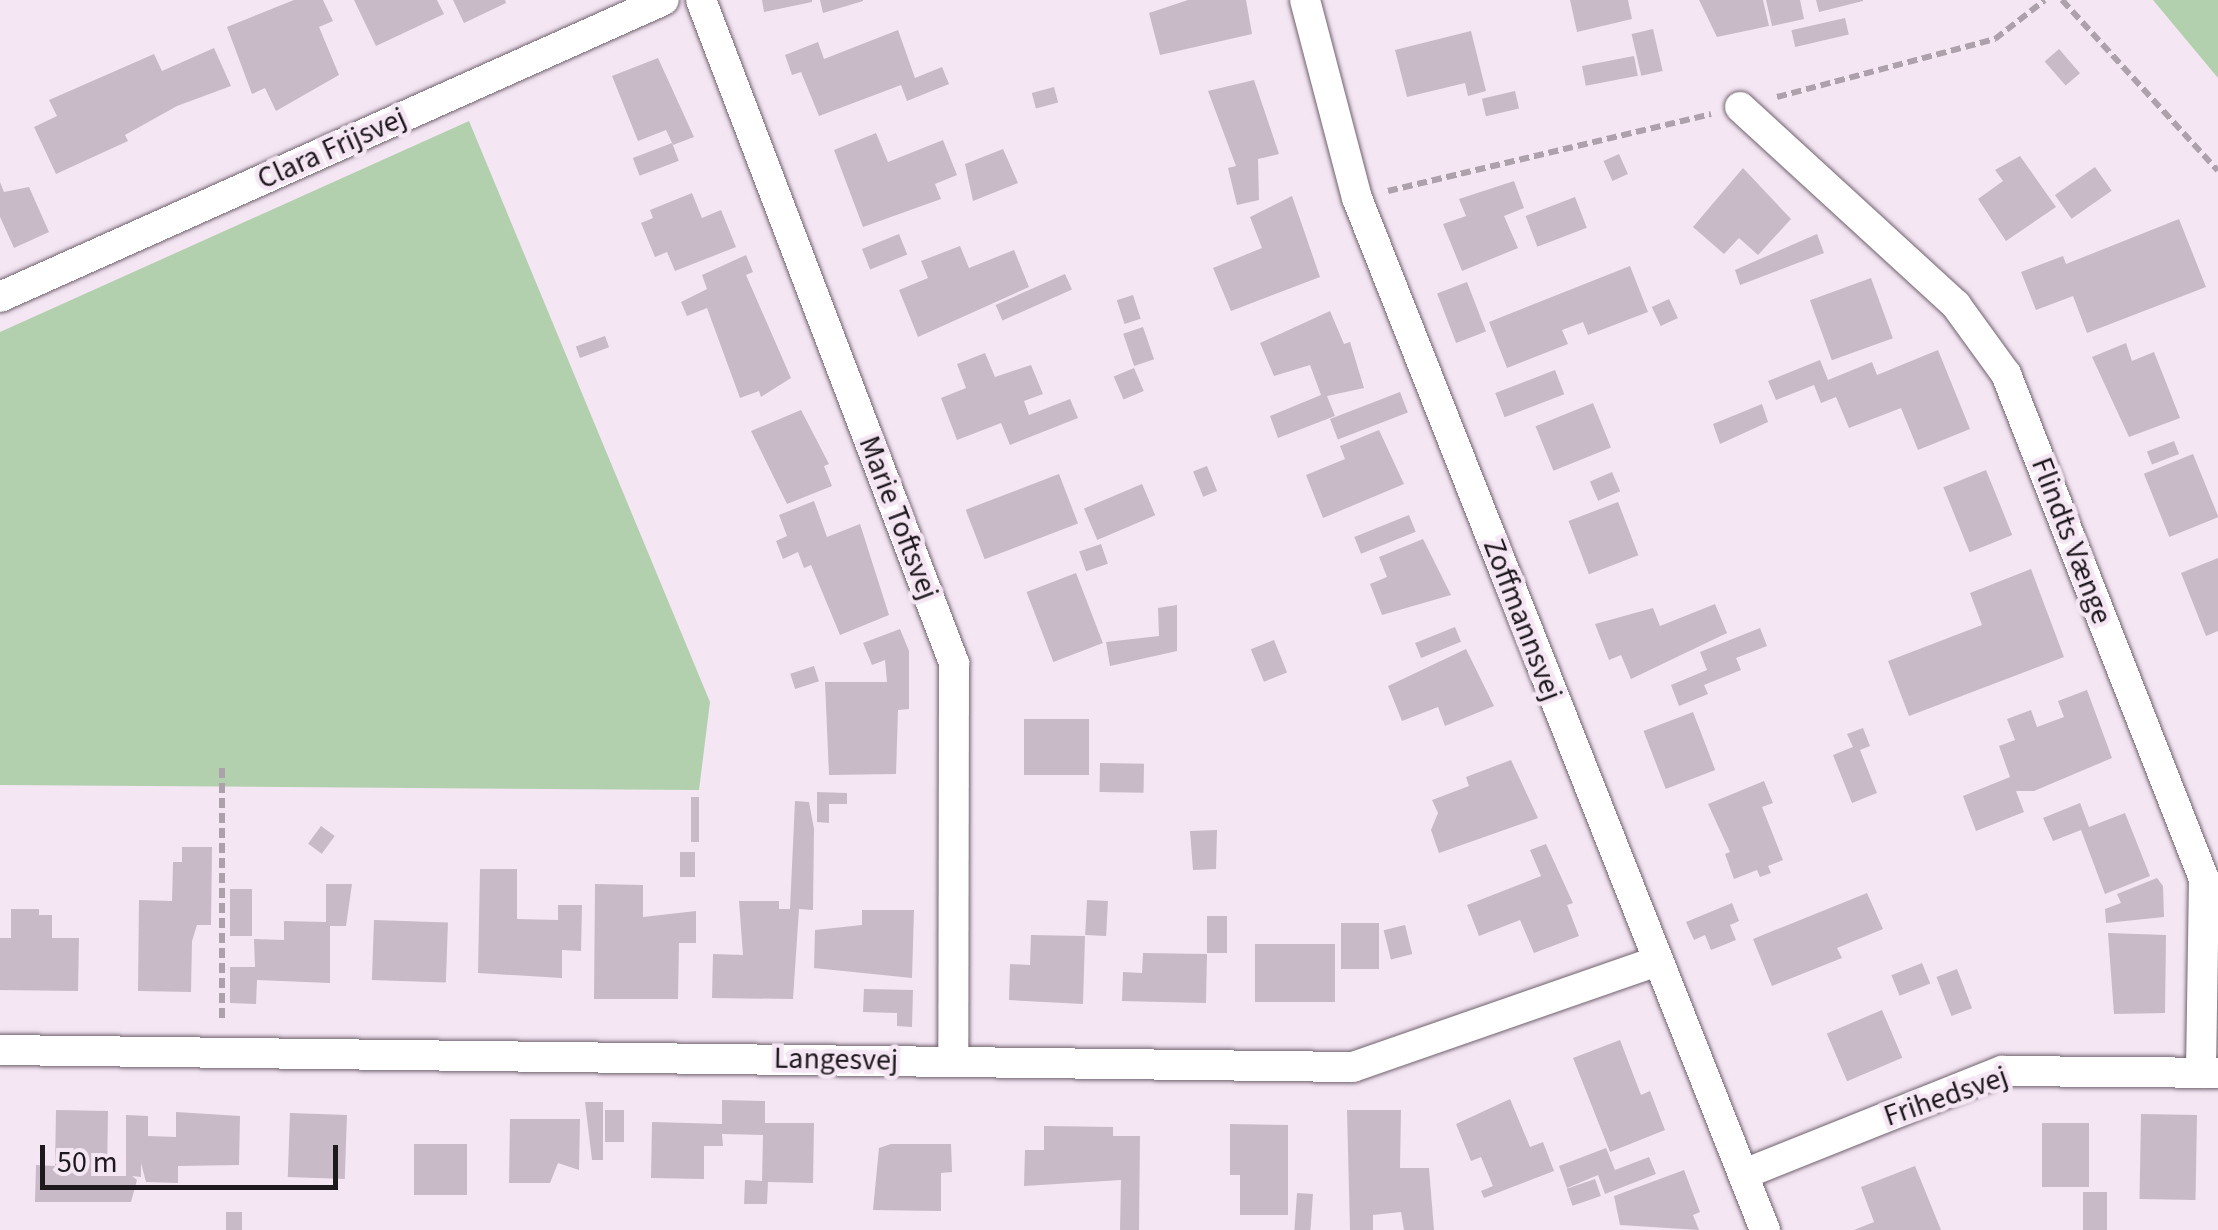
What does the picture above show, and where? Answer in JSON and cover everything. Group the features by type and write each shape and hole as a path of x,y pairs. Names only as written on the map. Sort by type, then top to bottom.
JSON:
{"street":[{"name":"Clara Frijsvej","path":"0,298 664,0"},
{"name":"Marie Toftsvej","path":"700,0 954,664 952,1061"},
{"name":"Zoffmannsvej","path":"1305,0 1358,198 1655,962 1765,1230"},
{"name":"Flindts Vænge","path":"1740,107 1956,305 2006,374 2204,879 2210,1073"},
{"name":"Langesvej","path":"0,1050 1353,1066 1655,962"},
{"name":"Frihedsvej","path":"1744,1174 2002,1072 2210,1073"}],"path":[{"path":"2062,0 2218,172"},
{"path":"222,768 222,1052"}],"green space":[{"path":"2153,0 2218,0 2218,78"},
{"path":"469,121 710,702 699,790 0,785 0,332"}],"building":[{"path":"294,0 323,0 333,21 319,27 339,75 276,111 265,88 252,94 227,27"},
{"path":"354,0 437,0 444,14 376,46"},
{"path":"453,0 505,0 506,3 464,23"},
{"path":"762,0 812,0 812,2 764,12"},
{"path":"820,0 863,0 863,1 823,13"},
{"path":"1188,0 1246,0 1252,34 1160,55 1149,13"},
{"path":"1570,0 1628,0 1632,19 1577,32"},
{"path":"1699,0 1763,0 1769,26 1717,37"},
{"path":"1766,0 1800,0 1804,19 1772,26"},
{"path":"1816,0 1863,0 1863,1 1819,12"},
{"path":"1845,18 1849,35 1795,47 1791,30"},
{"path":"1653,29 1663,71 1641,76 1632,34"},
{"path":"898,30 915,78 942,67 949,84 907,101 901,85 819,116 801,72 792,75 785,55 818,42 824,59"},
{"path":"1471,31 1486,91 1468,96 1465,83 1407,97 1395,50"},
{"path":"214,48 231,86 177,106 125,135 128,141 56,174 34,127 57,116 49,100 154,54 162,71"},
{"path":"2059,49 2080,73 2066,86 2045,61"},
{"path":"1634,56 1638,76 1586,86 1582,66"},
{"path":"658,58 694,137 673,145 666,130 638,141 612,76"},
{"path":"1254,80 1279,154 1258,159 1259,200 1237,205 1228,168 1236,166 1208,91"},
{"path":"1054,87 1058,102 1036,108 1032,93"},
{"path":"1515,91 1519,109 1486,116 1482,99"},
{"path":"876,133 888,162 943,140 957,175 935,184 941,199 863,227 834,150"},
{"path":"672,143 679,161 640,176 633,158"},
{"path":"1003,149 1018,183 973,201 965,164"},
{"path":"1619,154 1628,174 1612,181 1603,161"},
{"path":"2020,156 2056,207 2006,241 1978,199 2003,181 1995,170"},
{"path":"2095,167 2112,191 2071,219 2055,195"},
{"path":"1743,168 1791,219 1758,255 1739,238 1724,254 1693,227"},
{"path":"1514,181 1524,208 1504,216 1518,248 1462,271 1443,224 1466,216 1459,199"},
{"path":"0,182 4,192 29,187 49,232 14,248 0,217"},
{"path":"692,193 702,218 721,210 736,247 675,271 667,252 655,257 641,223 653,218 650,210"},
{"path":"1292,196 1320,277 1231,311 1213,268 1262,248 1250,217"},
{"path":"1575,197 1587,228 1537,247 1526,216"},
{"path":"2179,219 2206,287 2087,333 2073,296 2036,310 2021,272 2063,256 2066,264"},
{"path":"899,234 907,254 870,269 862,249"},
{"path":"1817,234 1824,253 1740,285 1735,270"},
{"path":"960,246 969,268 1014,250 1029,287 918,337 899,290 928,278 921,261"},
{"path":"746,255 753,272 746,275 791,378 761,397 759,391 740,398 707,308 687,316 681,302 707,289 702,275"},
{"path":"1630,266 1648,312 1588,335 1583,322 1562,330 1568,344 1507,368 1489,322"},
{"path":"1065,274 1072,290 1002,320 996,305"},
{"path":"1871,278 1893,338 1832,360 1810,300"},
{"path":"1467,282 1486,331 1456,343 1437,293"},
{"path":"1133,295 1141,319 1125,324 1117,300"},
{"path":"1669,299 1678,318 1661,326 1652,307"},
{"path":"1330,311 1344,344 1350,342 1364,388 1327,396 1335,416 1278,438 1270,416 1321,395 1310,365 1274,376 1260,343"},
{"path":"1143,327 1154,359 1134,366 1123,334"},
{"path":"605,336 609,347 580,358 576,347"},
{"path":"2126,343 2132,361 2154,352 2180,418 2129,437 2092,357"},
{"path":"1938,350 1970,429 1918,450 1901,408 1849,428 1836,397 1821,403 1814,385 1776,400 1768,381 1820,360 1828,380 1872,362 1877,375"},
{"path":"985,353 995,377 1031,365 1043,394 1024,401 1029,415 1070,399 1078,418 1010,445 1001,423 957,440 941,398 966,388 957,364"},
{"path":"1134,368 1144,391 1124,400 1114,377"},
{"path":"1555,370 1564,394 1505,417 1495,393"},
{"path":"1400,392 1408,413 1338,439 1330,419"},
{"path":"1593,403 1611,448 1553,471 1536,426"},
{"path":"1762,404 1768,422 1720,444 1713,424"},
{"path":"801,410 829,464 824,466 832,486 787,504 751,431"},
{"path":"1379,430 1404,484 1323,518 1306,475 1345,459 1340,446"},
{"path":"2174,441 2179,454 2152,464 2147,451"},
{"path":"2193,454 2218,517 2169,537 2144,474"},
{"path":"1207,466 1217,491 1203,497 1193,472"},
{"path":"1986,470 2012,535 1970,552 1943,487"},
{"path":"1612,472 1620,491 1598,501 1590,481"},
{"path":"1059,474 1078,523 985,559 966,510"},
{"path":"1142,484 1155,515 1097,540 1084,509"},
{"path":"814,501 827,537 860,524 889,615 840,635 811,565 804,568 798,552 783,559 776,541 787,536 779,515"},
{"path":"1618,502 1638,555 1589,574 1569,521"},
{"path":"1409,515 1416,532 1361,554 1354,537"},
{"path":"1423,539 1451,595 1382,615 1370,584 1387,577 1379,557"},
{"path":"1101,544 1108,564 1086,571 1079,551"},
{"path":"2218,558 2218,631 2206,636 2181,573"},
{"path":"2031,569 2064,657 1909,716 1888,661 1982,625 1970,593"},
{"path":"1076,573 1103,643 1053,662 1027,592"},
{"path":"1715,604 1727,633 1631,679 1621,655 1609,660 1595,624 1653,608 1660,626"},
{"path":"1177,605 1177,651 1110,666 1106,642 1159,636 1158,608"},
{"path":"1455,627 1461,642 1421,658 1415,643"},
{"path":"1760,628 1767,646 1736,658 1741,670 1704,685 1708,694 1679,706 1671,685 1707,670 1700,652"},
{"path":"900,629 909,651 909,709 898,710 896,774 829,775 825,682 887,682 885,660 872,665 863,643"},
{"path":"1274,640 1287,672 1264,682 1251,649"},
{"path":"1466,649 1494,706 1445,726 1438,707 1402,721 1388,686"},
{"path":"814,666 819,681 795,689 790,674"},
{"path":"2087,690 2112,758 2034,791 2016,791 2024,812 1976,831 1963,796 2010,777 1999,746 2015,740 2007,719 2031,710 2037,727 2064,717 2058,701"},
{"path":"1693,712 1715,770 1666,789 1644,731"},
{"path":"1024,719 1089,719 1089,775 1024,775"},
{"path":"1863,728 1870,746 1860,750 1877,793 1852,803 1833,755 1853,747 1847,734"},
{"path":"1511,760 1538,818 1439,853 1431,830 1438,813 1432,800 1469,786 1466,777"},
{"path":"1100,763 1144,764 1143,793 1099,792"},
{"path":"1764,781 1773,803 1762,807 1783,860 1768,866 1771,873 1760,877 1757,870 1734,879 1725,854 1730,852 1708,804"},
{"path":"817,792 847,793 847,804 829,804 829,823 817,822"},
{"path":"691,797 699,797 699,842 691,842"},
{"path":"795,801 809,802 814,829 813,910 799,909 793,999 712,998 713,954 743,955 739,901 779,901 779,909 790,909"},
{"path":"2080,803 2089,827 2125,813 2150,876 2105,894 2081,830 2053,841 2043,818"},
{"path":"321,826 335,836 322,854 308,844"},
{"path":"1217,830 1216,869 1193,870 1190,831"},
{"path":"1546,844 1573,903 1567,905 1579,936 1534,953 1520,920 1479,936 1467,905 1541,876 1530,850"},
{"path":"182,847 212,847 211,925 197,925 192,941 191,992 138,991 139,900 172,901 173,862 182,862"},
{"path":"680,852 695,852 695,877 680,877"},
{"path":"480,869 517,869 517,919 558,920 558,905 582,905 581,951 562,950 562,978 478,973"},
{"path":"2157,878 2163,886 2164,917 2106,923 2105,909 2121,903 2117,894"},
{"path":"326,884 352,884 346,926 330,926 330,983 257,980 256,1004 230,1003 230,967 255,967 254,939 284,940 284,921 326,922"},
{"path":"595,884 643,885 643,917 696,911 696,943 679,943 678,999 594,999"},
{"path":"230,889 252,889 252,936 230,936"},
{"path":"1867,893 1883,929 1837,948 1842,958 1772,986 1753,939"},
{"path":"1087,900 1108,901 1106,936 1085,935"},
{"path":"1732,903 1739,921 1730,925 1736,940 1711,950 1705,935 1694,940 1686,922"},
{"path":"11,909 39,909 39,915 52,915 52,938 79,938 78,991 0,990 0,938 11,938"},
{"path":"862,910 914,910 912,978 814,968 815,930 862,925"},
{"path":"1207,916 1227,916 1227,953 1207,953"},
{"path":"374,920 448,923 446,983 372,980"},
{"path":"1341,923 1379,923 1379,969 1341,969"},
{"path":"1405,925 1412,954 1391,959 1384,930"},
{"path":"2108,933 2166,935 2165,1013 2114,1014"},
{"path":"1031,935 1085,936 1083,1004 1009,1000 1010,964 1030,965"},
{"path":"1255,944 1335,944 1335,1002 1255,1002"},
{"path":"1143,953 1207,954 1206,1003 1122,1001 1123,972 1142,973"},
{"path":"1922,963 1930,983 1900,996 1891,975"},
{"path":"1957,969 1972,1008 1952,1016 1936,977"},
{"path":"864,989 913,990 912,1027 897,1026 897,1013 863,1012"},
{"path":"1882,1010 1902,1058 1847,1081 1827,1033"},
{"path":"1620,1040 1641,1095 1650,1091 1665,1130 1610,1152 1573,1058"},
{"path":"1510,1099 1530,1147 1543,1142 1554,1171 1484,1198 1481,1191 1493,1186 1481,1157 1471,1161 1456,1124"},
{"path":"722,1100 765,1101 765,1123 814,1123 813,1183 768,1182 767,1204 744,1204 745,1180 762,1181 763,1135 722,1134 723,1146 704,1146 704,1179 651,1178 652,1122 722,1124"},
{"path":"585,1102 603,1102 603,1160 592,1160"},
{"path":"56,1110 108,1111 107,1176 126,1176 126,1115 148,1116 148,1136 176,1137 176,1112 240,1116 239,1165 178,1166 178,1183 146,1182 141,1163 141,1177 132,1176 137,1180 131,1202 35,1202 36,1165 55,1166"},
{"path":"605,1110 624,1110 624,1142 605,1142"},
{"path":"1347,1110 1401,1110 1400,1168 1429,1168 1434,1230 1404,1230 1401,1212 1373,1215 1373,1230 1350,1230"},
{"path":"290,1113 347,1115 345,1179 288,1177"},
{"path":"2141,1114 2197,1115 2196,1200 2140,1199"},
{"path":"510,1119 580,1119 579,1170 558,1163 550,1183 509,1183"},
{"path":"2042,1123 2089,1123 2089,1187 2042,1187"},
{"path":"1230,1124 1288,1125 1288,1215 1240,1215 1240,1175 1230,1175"},
{"path":"1044,1126 1113,1127 1113,1136 1140,1136 1139,1230 1120,1230 1121,1180 1024,1186 1025,1150 1044,1150"},
{"path":"414,1144 467,1144 467,1195 414,1195"},
{"path":"891,1144 951,1144 952,1172 941,1173 941,1211 873,1210 879,1148"},
{"path":"1606,1148 1615,1170 1649,1157 1656,1174 1605,1194 1598,1175 1567,1188 1559,1166"},
{"path":"1915,1166 1941,1230 1854,1230 1874,1222 1861,1187"},
{"path":"1684,1170 1700,1212 1693,1215 1699,1230 1620,1225 1614,1196"},
{"path":"1595,1179 1601,1196 1572,1206 1567,1189"},
{"path":"2083,1192 2107,1192 2107,1230 2083,1230"},
{"path":"1297,1193 1313,1194 1310,1230 1294,1230"},
{"path":"226,1212 242,1212 242,1230 226,1230"}]}
